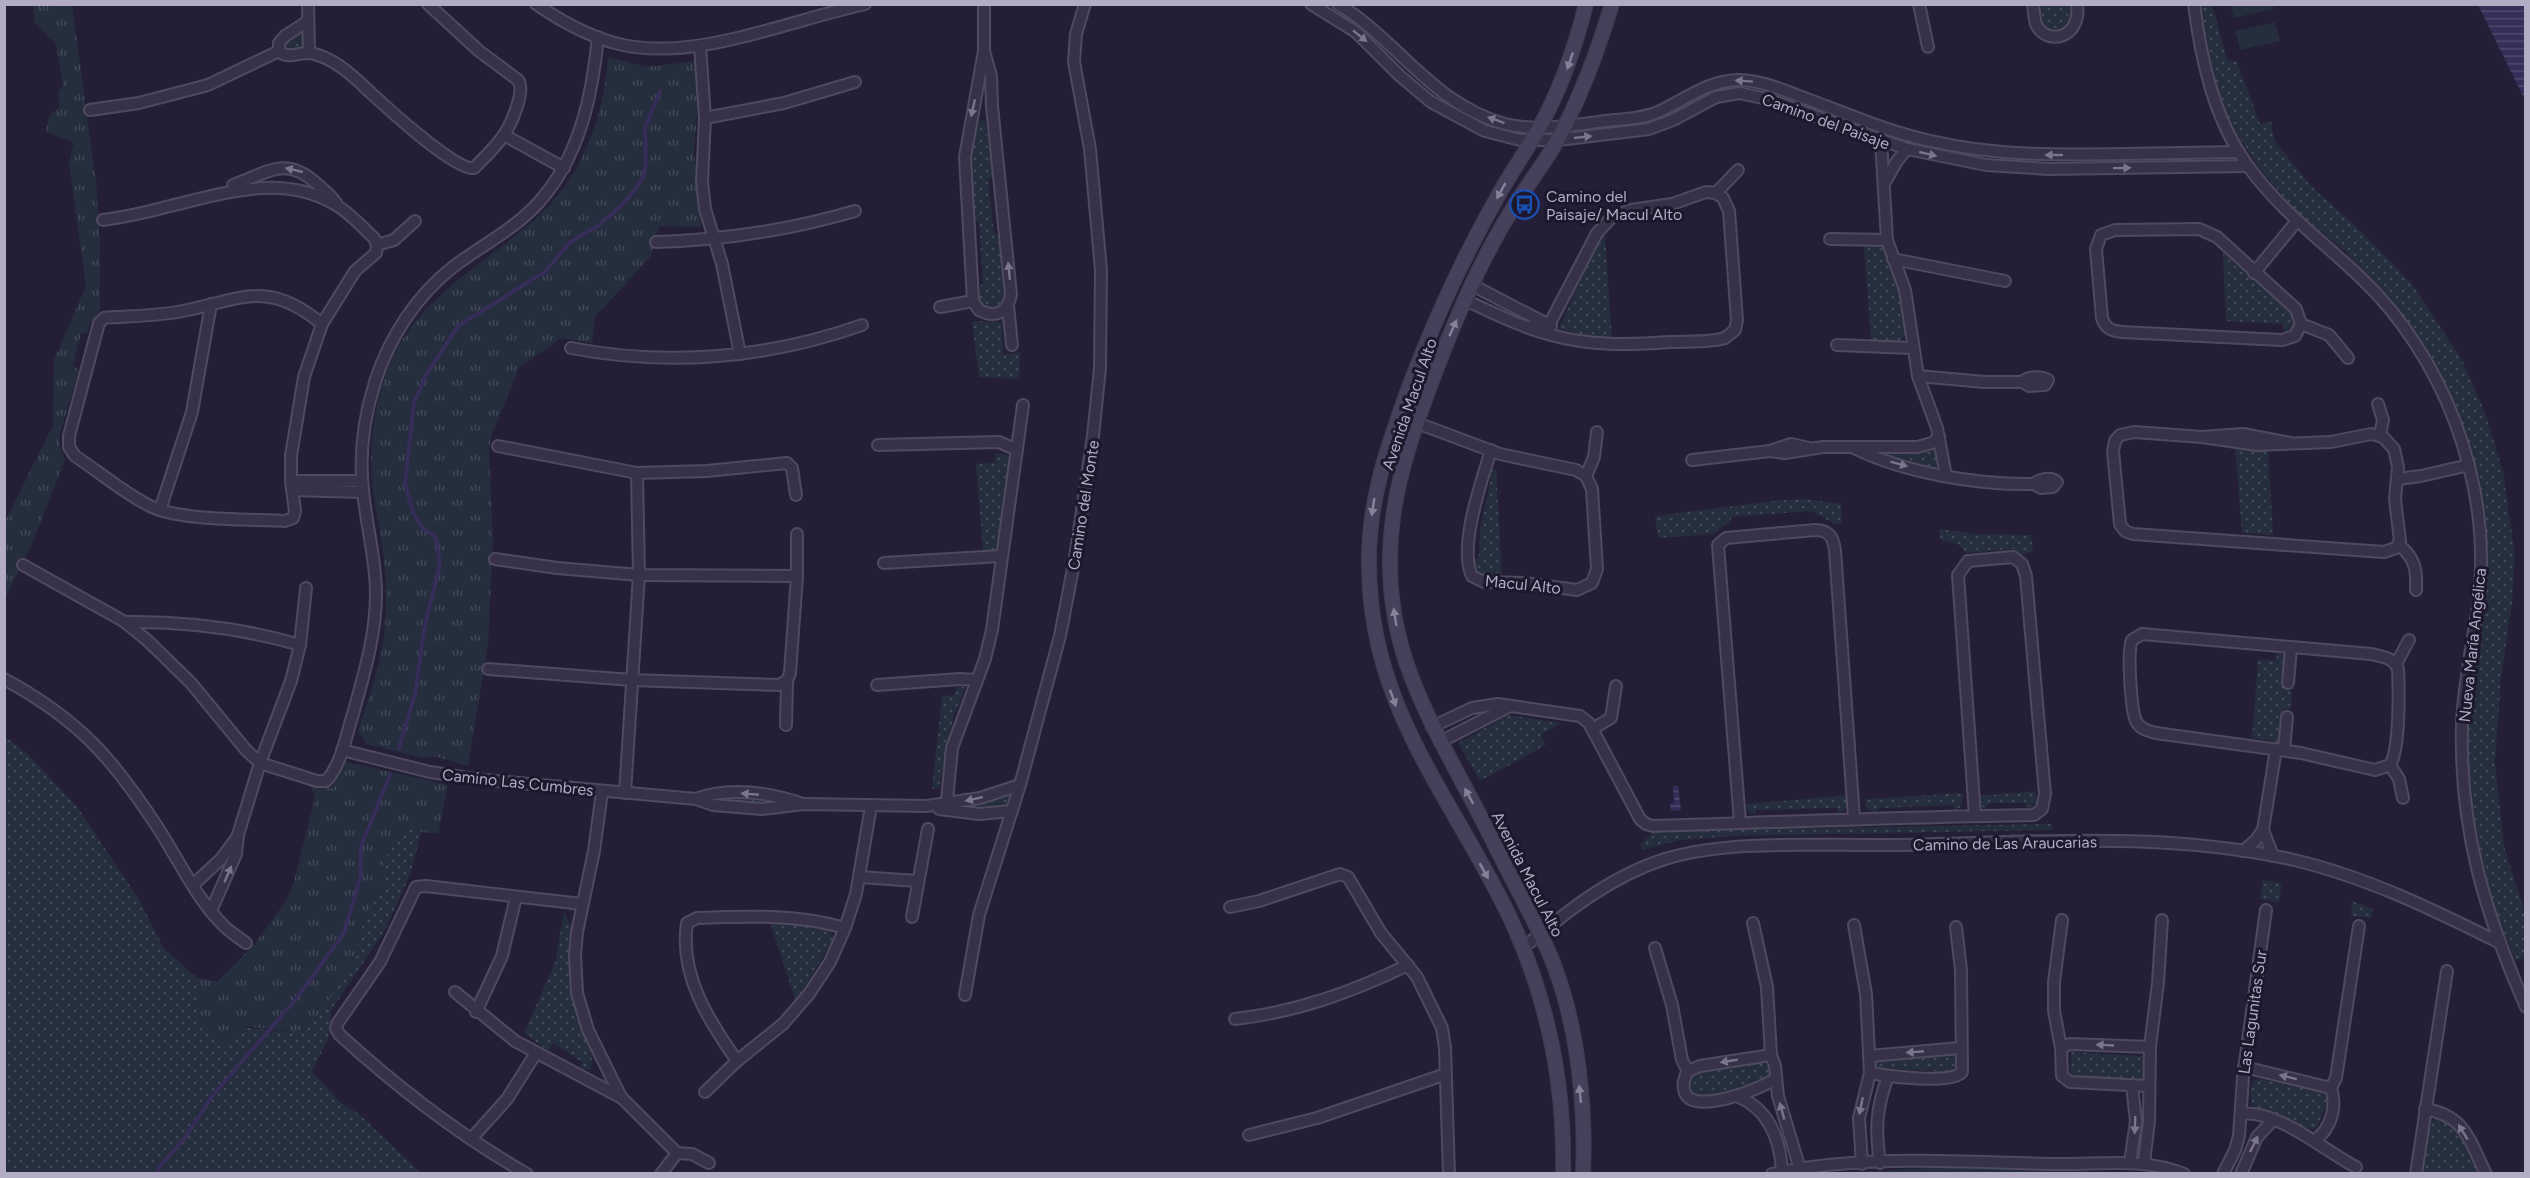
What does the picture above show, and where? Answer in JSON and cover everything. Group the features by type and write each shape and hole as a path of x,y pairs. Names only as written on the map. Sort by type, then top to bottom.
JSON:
{"street":[{"path":"308,4 309,53"},
{"path":"279,51 285,55 309,53 346,70 412,129 469,169 474,168 504,135 521,94 520,83 479,51 428,4"},
{"path":"536,4 570,26 597,38 643,48 661,49 700,46 865,4"},
{"path":"984,4 984,51 964,157 973,301 979,310 991,314 1000,313 1008,306"},
{"name":"Camino del Monte","path":"965,995 979,915 1049,684 1066,612 1097,405 1101,338 1101,270 1090,149 1074,62 1076,34 1085,4"},
{"name":"Camino del Paisaje","path":"1311,4 1356,32 1415,90 1448,113 1495,134 1531,141 1648,129 1672,120 1716,97 1739,93 1767,99 1907,149 1971,163 2016,168 2248,166"},
{"name":"Camino del Paisaje","path":"1338,4 1384,38 1425,80 1454,101 1506,124 1539,128 1651,115 1702,88 1719,82 1738,80 1765,84 1907,135 1986,151 2028,155 2239,152"},
{"name":"Avenida Macul Alto","path":"1563,1173 1562,1125 1556,1065 1550,1036 1523,948 1498,894 1396,707 1375,636 1368,562 1372,513 1382,465 1417,366 1452,285 1496,201 1539,128 1562,81 1586,4"},
{"name":"Avenida Macul Alto","path":"1584,1173 1578,1074 1569,1020 1555,968 1540,934 1432,728 1415,690 1402,651 1394,615 1390,574 1390,539 1404,462 1447,342 1472,285 1512,208 1558,140 1594,59 1611,4"},
{"path":"1919,4 1928,47"},
{"path":"2033,4 2035,18 2040,29 2048,35 2058,36 2069,33 2076,24 2078,4"},
{"name":"Nueva María Angélica","path":"2194,4 2204,68 2216,103 2239,152 2248,166 2296,222 2365,282 2406,330 2424,357 2455,422 2469,465 2478,509 2481,560 2477,612 2467,665 2463,706 2463,781 2475,868 2498,942 2526,1006"},
{"path":"279,51 279,44 285,36 308,21"},
{"path":"23,565 125,622 191,682 246,750 260,763 317,781 326,781 332,774 342,750 369,656 375,616 374,559 362,487 363,442 370,400 383,360 403,322 439,279 530,212 564,168 583,121 591,88 597,38"},
{"path":"700,46 705,118 702,181 705,209 722,264 740,354"},
{"path":"90,110 139,103 208,85 279,51"},
{"path":"984,51 991,76 1011,291 1008,306 1012,345"},
{"path":"705,118 784,103 855,82"},
{"path":"504,135 564,168"},
{"path":"1881,141 1887,240 1905,290 1917,376 1939,437 1946,476"},
{"path":"1885,182 1907,149"},
{"path":"221,193 231,186 289,167 304,172 375,238 377,245 376,253 355,271 322,324 304,377 298,404 291,485 296,511 293,518 285,521 188,515 159,510 75,456 69,447 69,436 99,323 104,318 182,311 245,295 268,297 300,308 322,324"},
{"path":"1716,193 1738,170"},
{"path":"103,220 169,207 221,193 260,187 286,188 307,193 338,206"},
{"path":"1466,300 1527,327 1568,339 1626,345 1720,339 1733,333 1737,320 1729,211 1726,202 1716,193 1706,192 1672,204 1631,210 1611,217 1597,233 1549,325"},
{"path":"656,242 714,239 771,231 855,211"},
{"path":"377,245 394,240 415,221"},
{"path":"2254,273 2296,222"},
{"path":"2115,230 2205,230 2217,237 2254,273 2296,309 2301,324 2295,336 2282,340 2112,331 2102,318 2097,243 2105,232 2115,230"},
{"path":"1830,239 1887,240"},
{"path":"1893,259 2004,281"},
{"path":"1472,285 1549,325 1568,339"},
{"path":"940,307 973,301"},
{"path":"159,510 192,412 205,349 211,304"},
{"path":"2301,324 2329,335 2348,358"},
{"path":"571,348 658,358 740,354 798,344 862,325"},
{"path":"1527,327 1549,325"},
{"path":"1837,345 1912,348"},
{"path":"1917,376 1984,382 2023,382"},
{"path":"2378,404 2383,420 2380,435"},
{"path":"946,807 952,748 992,630 1023,405"},
{"path":"1417,423 1491,450 1576,470 1586,476 1594,457 1597,432"},
{"path":"2128,432 2202,437 2243,434 2290,442 2331,442 2371,434 2380,435 2387,439 2394,449 2398,467 2395,499 2400,536 2393,550 2384,552 2137,535 2125,531 2118,517 2113,451 2117,438 2128,432"},
{"path":"1692,459 1770,451 1791,444 1809,448 1922,446 1932,443 1939,437"},
{"path":"878,445 999,442 1017,450"},
{"path":"498,446 637,472 707,471 787,463 792,468 796,495"},
{"path":"1854,448 1899,464 1946,476 1982,482 2034,484"},
{"name":"Macul Alto","path":"1491,450 1475,502 1469,545 1470,572 1475,578 1484,582 1524,583 1577,590 1592,583 1596,577 1596,558 1592,489 1586,476"},
{"path":"2398,479 2469,465"},
{"path":"625,793 639,575 637,472"},
{"path":"291,485 362,487"},
{"path":"1740,822 1718,545 1726,538 1815,530 1824,530 1830,534 1835,550 1854,818"},
{"path":"786,725 787,681 790,673 797,576 797,534"},
{"path":"2398,544 2414,560 2416,590"},
{"path":"884,563 1001,556"},
{"path":"1432,728 1467,710 1488,705 1580,716 1587,720 1638,816 1646,824 1653,826 1854,818 1975,816 2034,815 2042,809 2044,801 2026,576 2022,564 2013,557 1968,561 1958,575 1975,816"},
{"path":"495,559 557,568 639,575 797,576"},
{"path":"211,911 236,855 238,835 260,763 291,681 300,645 306,588"},
{"path":"125,622 203,625 253,633 300,645"},
{"path":"2396,664 2387,658 2371,654 2136,635 2130,645 2135,719 2143,729 2156,733 2280,750 2366,768 2383,769 2390,765 2396,745 2398,674 2396,664 2409,640"},
{"path":"2288,683 2291,648"},
{"path":"488,669 632,680 779,685 787,681"},
{"path":"4,679 55,710 98,747 117,769 211,911 225,927 246,943"},
{"path":"877,685 960,679 976,680"},
{"path":"1592,729 1611,718 1616,686"},
{"path":"1440,742 1511,706"},
{"path":"1467,710 1472,715 1473,725"},
{"path":"2243,851 2263,830 2287,717"},
{"name":"Camino Las Cumbres","path":"342,750 430,772 602,792 696,799 710,793 736,793 779,796 804,804 927,806 979,813 1012,811"},
{"path":"2390,765 2399,779 2403,798"},
{"name":"Camino Las Cumbres","path":"946,807 1020,785"},
{"path":"602,792 594,852 582,904 574,956 577,993 600,1056 621,1097 677,1154 692,1154 709,1163"},
{"path":"705,1092 737,1061 769,1038 797,1010 820,978 845,928 859,877 870,806"},
{"path":"912,917 928,829"},
{"path":"2263,830 2273,856"},
{"path":"194,884 220,859 238,835"},
{"name":"Camino de Las Araucarias","path":"1523,948 1603,887 1634,871 1678,855 1720,848 2135,841 2243,851 2317,866 2380,886 2498,942"},
{"path":"1230,907 1268,898 1340,873 1348,877 1381,933 1417,977 1442,1028 1449,1173"},
{"path":"859,877 918,881"},
{"path":"527,1173 471,1139 404,1090 340,1035 336,1029 337,1024 380,962 416,887 426,886 582,904"},
{"path":"476,1012 502,956 516,897"},
{"name":"Las Lagunitas Sur","path":"2223,1173 2235,1150 2241,1114 2244,1067 2266,910"},
{"path":"737,1061 700,1004 688,963 687,923 697,918 761,917 811,920 845,928"},
{"path":"2062,920 2054,982 2054,1011 2061,1048 2062,1076 2070,1082 2148,1086"},
{"path":"2144,1164 2149,1121 2150,1047 2158,983 2162,920"},
{"path":"1753,923 1767,987 1771,1055 1781,1111 1800,1169"},
{"path":"1854,925 1866,994 1870,1073 1859,1118 1862,1164"},
{"path":"2315,1140 2322,1135 2334,1112 2334,1097 2331,1088 2336,1078 2359,926"},
{"path":"1870,1073 1888,1077 1952,1079 1958,1077 1963,1066 1960,1048 1961,970 1956,927"},
{"path":"1655,948 1671,1005 1681,1053 1688,1071"},
{"path":"1235,1019 1299,1008 1334,997 1408,965"},
{"path":"2416,1173 2447,971"},
{"path":"454,992 476,1012 536,1053 621,1097"},
{"path":"2061,1048 2070,1044 2150,1047"},
{"path":"1869,1056 1960,1048"},
{"path":"471,1139 507,1098 536,1053"},
{"path":"1771,1055 1700,1066 1688,1071 1684,1079 1684,1089 1692,1101 1704,1102 1737,1096 1761,1088 1776,1078"},
{"path":"580,1076 593,1075 598,1071 600,1056"},
{"path":"2244,1067 2331,1088"},
{"path":"1249,1135 1317,1118 1446,1074"},
{"path":"1880,1163 1876,1138 1877,1109 1888,1077"},
{"path":"2130,1163 2136,1121 2132,1086"},
{"path":"1737,1096 1758,1107 1769,1121 1780,1154 1777,1172 1862,1164 1947,1161 2130,1163 2184,1173"},
{"path":"2426,1109 2444,1113 2456,1120 2486,1173"},
{"path":"2241,1114 2258,1113 2315,1140 2329,1153 2356,1167"},
{"path":"1562,1125 1573,1120 1583,1128"},
{"path":"2241,1173 2257,1137 2273,1120"},
{"path":"662,1173 677,1154"}],"green space":[{"path":"33,5 72,5 96,182 100,241 100,311 90,323 87,333 81,333 73,366 79,370 60,433 59,445 65,460 32,544 5,599 5,522 53,425 54,360 86,286 69,163 74,143 46,132 49,116 60,107 58,92 63,85 56,44 34,22"},
{"path":"2039,5 2071,5 2071,19 2067,27 2054,31 2043,24"},
{"path":"2199,5 2212,5 2227,59 2237,62 2260,124 2271,121 2274,140 2310,185 2361,231 2412,284 2461,358 2484,410 2503,471 2515,555 2512,604 2501,678 2495,763 2504,846 2525,913 2525,957 2516,961 2489,896 2471,799 2467,710 2480,630 2488,559 2480,481 2464,430 2439,370 2397,310 2345,251 2297,212 2261,171 2233,128 2216,84"},
{"path":"2230,5 2273,5 2274,9 2234,18"},
{"path":"2275,22 2280,41 2240,50 2235,31"},
{"path":"305,29 305,51 286,52 284,46"},
{"path":"608,57 647,67 696,61 699,94 694,149 701,227 659,226 651,256 595,317 592,343 561,338 519,368 492,434 489,451 493,540 488,644 468,766 433,756 424,758 366,744 358,732 380,660 386,619 385,567 371,463 373,427 385,375 404,337 436,299 533,221 564,187 577,167 595,125 606,80"},
{"path":"985,120 993,177 988,180 994,233 1001,238 1004,295 996,310 987,309 977,289 983,283 979,223 974,218 971,165 977,121"},
{"path":"1600,237 1605,237 1612,339 1581,335 1559,328"},
{"path":"1864,246 1879,246 1884,250 1894,271 1906,331 1901,340 1897,342 1871,341"},
{"path":"2223,252 2290,312 2295,323 2291,331 2285,334 2283,324 2226,321"},
{"path":"972,321 1002,322 1003,355 1020,352 1019,379 979,377"},
{"path":"2235,447 2268,449 2273,535 2242,533"},
{"path":"1933,448 1937,452 1938,464 1932,469 1878,455 1876,450"},
{"path":"996,453 1011,456 996,550 983,551 976,464 995,462"},
{"path":"1490,468 1496,470 1502,576 1483,576 1477,573 1474,561 1479,556 1480,529 1491,478"},
{"path":"1807,499 1841,504 1842,524 1835,524 1811,511 1731,517 1731,523 1724,525 1714,534 1658,538 1655,516"},
{"path":"1939,529 1976,534 2031,535 2033,551 2021,555 2014,549 1966,553 1958,544 1941,540"},
{"path":"2277,653 2286,654 2284,689 2292,691 2291,709 2283,709 2278,742 2252,738 2258,659 2276,661"},
{"path":"957,687 966,687 954,715 939,788 932,789 942,696 954,695"},
{"path":"1509,715 1561,723 1541,735 1546,745 1480,781 1458,743"},
{"path":"4,736 27,753 78,808 140,901 163,947 196,977 200,1023 297,1033 358,954 357,938 384,880 383,862 403,826 421,832 410,875 385,930 331,1011 328,1040 312,1071 340,1102 359,1114 421,1173 5,1173"},
{"path":"343,761 448,785 438,834 421,832 403,826 383,862 384,880 357,938 358,954 324,1009 297,1033 244,1026 222,1049 200,1023 196,977 217,982 254,945 286,901 294,882 315,798 311,786 332,788"},
{"path":"2036,791 2036,804 2027,809 2025,803 1990,803 1986,808 1980,806 1978,796"},
{"path":"1012,793 1009,807 986,811 950,807 950,804 977,804"},
{"path":"1963,793 1962,805 1956,811 1953,805 1880,808 1875,812 1867,808 1865,802 1865,799"},
{"path":"1848,795 1847,807 1839,814 1837,808 1756,810 1755,815 1747,810 1746,804"},
{"path":"713,797 778,800 778,805 712,802"},
{"path":"2052,824 2052,830 1731,836 1680,840 1643,850 1640,845 1652,833 1705,830"},
{"path":"2263,880 2282,883 2279,902 2260,899"},
{"path":"2352,901 2373,909 2371,918 2351,916"},
{"path":"564,912 571,928 569,947 571,985 578,1021 592,1055 591,1070 579,1069 582,1062 553,1043 548,1051 524,1033 555,963"},
{"path":"770,922 829,930 834,938 796,1002"},
{"path":"2071,1052 2145,1056 2144,1080 2070,1076"},
{"path":"1953,1054 1957,1062 1952,1072 1876,1068 1875,1060"},
{"path":"1760,1061 1769,1067 1771,1075 1769,1079 1724,1094 1696,1097 1689,1090 1690,1078 1697,1071"},
{"path":"2260,1079 2325,1093 2327,1105 2316,1129 2303,1129 2252,1106 2250,1092 2254,1080"},
{"path":"2435,1119 2443,1120 2456,1130 2476,1167 2476,1173 2421,1174 2430,1123"},
{"path":"1958,1167 2128,1173 1826,1173"}],"shaded area":[{"path":"2478,5 2525,5 2525,100"},
{"path":"1673,786 1678,786 1681,810 1671,811 1670,804 1674,803"}],"waterway":[{"path":"399,748 415,694 424,629 440,565 436,537 423,528 413,513 405,483 414,403 427,373 458,326 546,271 570,242 598,226 625,202 643,178 646,164 645,128 660,91"},
{"path":"157,1174 161,1165 184,1139 213,1095 296,999 344,933 361,875 361,846 390,775"}],"place":[{"name":"Camino del Paisaje/ Macul Alto","path":"1525,205"}]}
